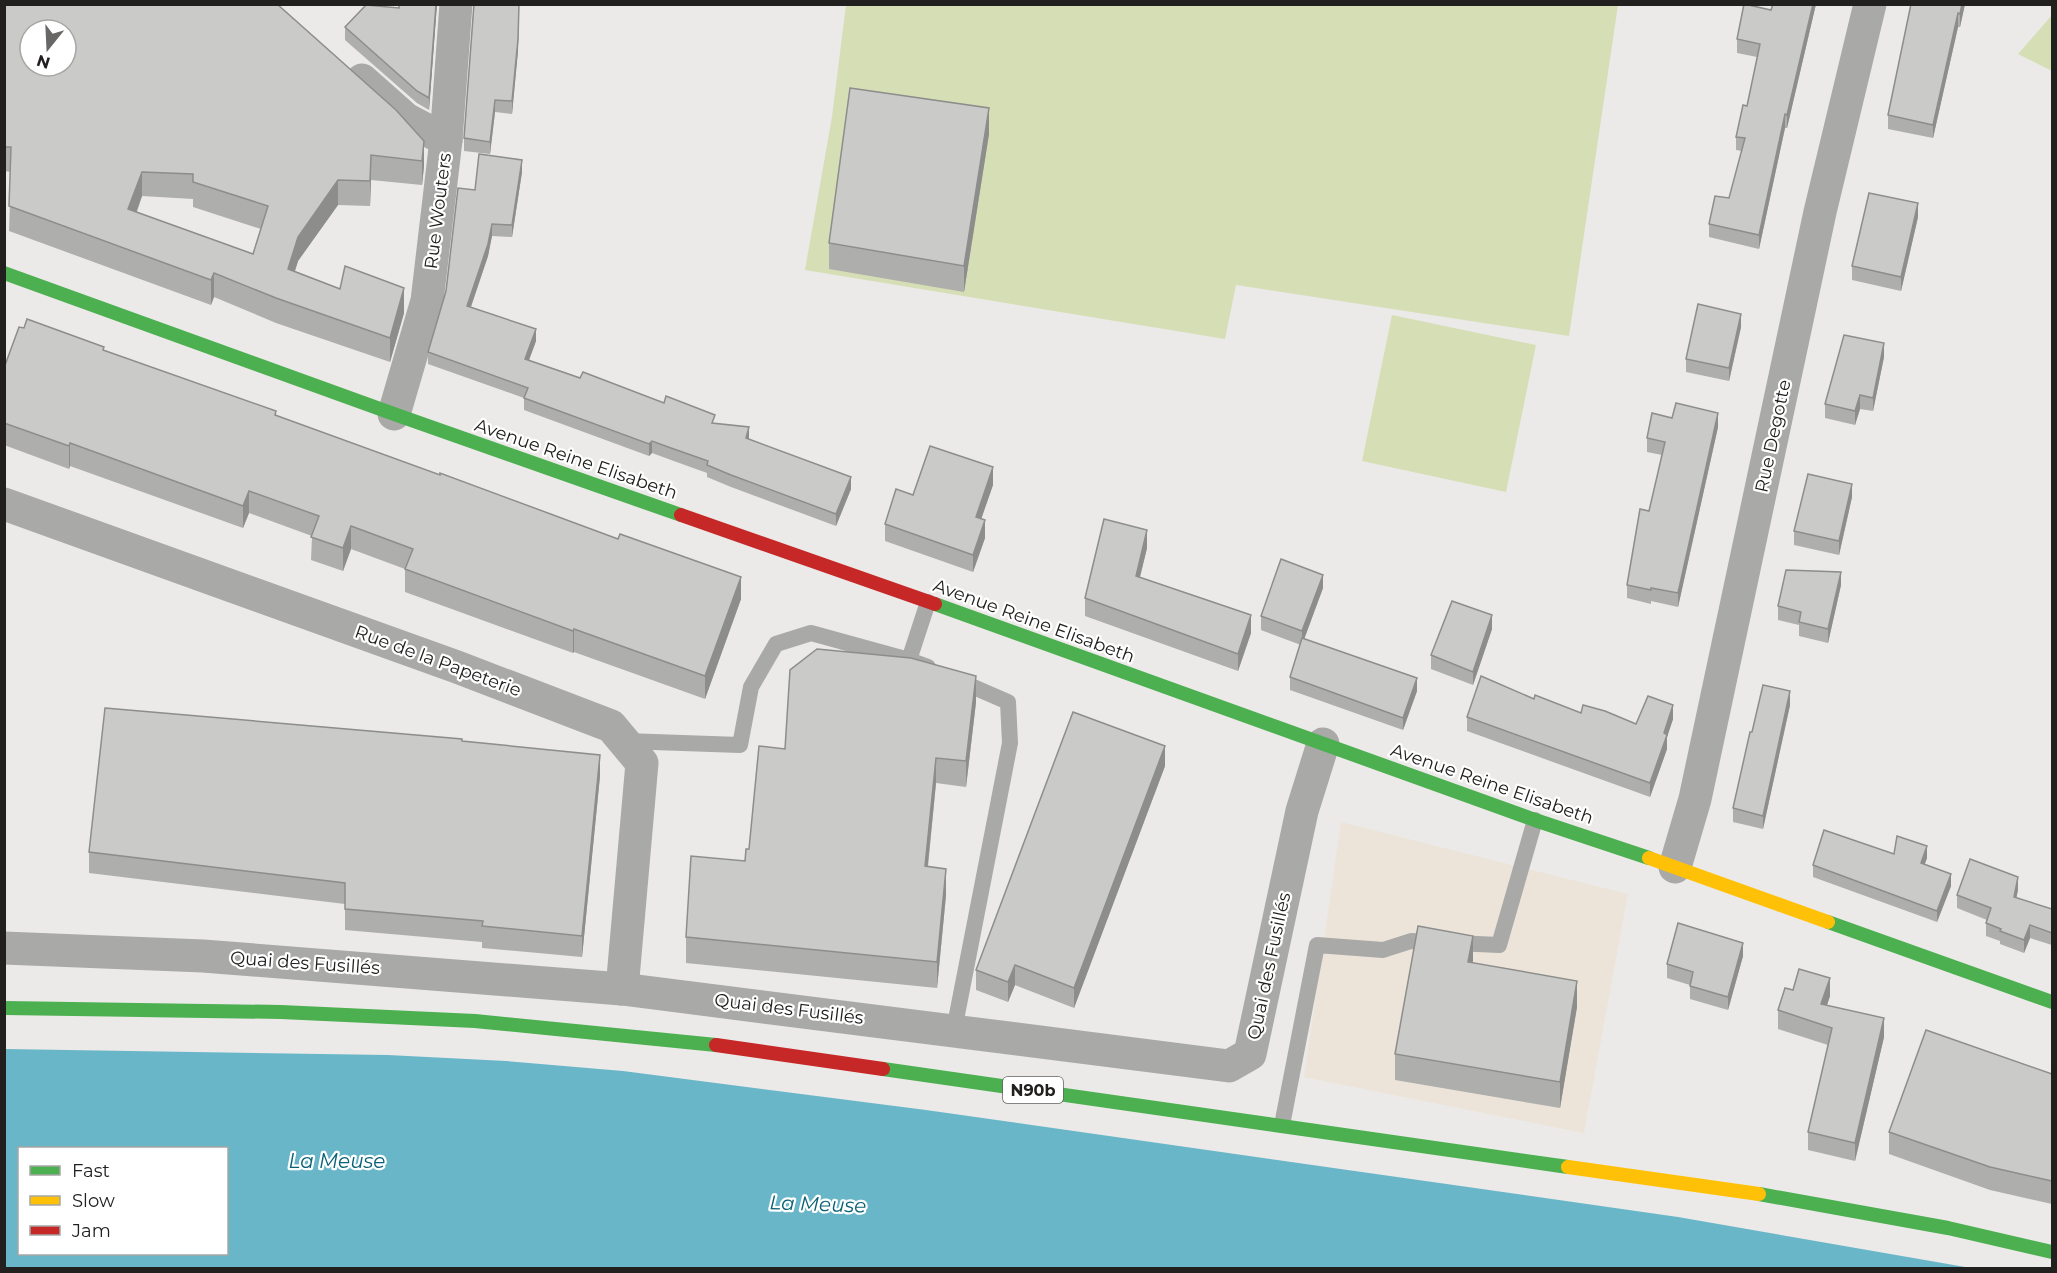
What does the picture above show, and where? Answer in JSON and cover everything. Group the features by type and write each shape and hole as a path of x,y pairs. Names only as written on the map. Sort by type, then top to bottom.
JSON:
{"main road":[{"name":"Avenue Reine Elisabeth","path":"4,273 394,414 2052,1002"},
{"name":"N90b","path":"4,1008 281,1012 475,1021 687,1041 1766,1195 1948,1228 2052,1252"}],"street":[{"name":"Rue Wouters","path":"394,414 427,301 446,140 456,4"},
{"name":"Rue Degotte","path":"1675,867 1695,799 1820,212 1870,4"},
{"path":"337,58 406,119 446,140"},
{"name":"Rue de la Papeterie","path":"4,504 457,667 611,726 642,763 622,989"},
{"name":"Quai des Fusillés","path":"4,948 203,956 622,989 1229,1066 1250,1054 1302,812 1323,744"}],"lane":[{"path":"909,660 928,602"},
{"path":"623,741 740,745 751,687 776,644 811,633 909,660 1008,702 1010,743 954,1030"},
{"path":"1282,1125 1317,945 1383,950 1411,941 1499,945 1535,820"}],"shaded area":[{"path":"1341,822 1628,894 1584,1133 1304,1077"}],"green space":[{"path":"846,5 1618,5 1569,336 1236,285 1225,339 805,270 832,117"},
{"path":"2052,15 2052,71 2018,54"},
{"path":"1392,315 1536,345 1506,492 1362,461"}],"water":[{"name":"La Meuse","path":"5,1049 388,1055 506,1061 623,1071 926,1110 1678,1217 1971,1268 5,1268"}],"building":[{"path":"4,4 277,4 396,110 424,141 422,161 371,155 370,181 338,180 298,237 288,269 340,289 345,266 404,288 390,338 276,298 214,273 211,280 9,206 11,147 4,147","holes":["142,172 193,174 193,182 268,206 253,254 128,209"]},
{"path":"399,4 436,4 429,98 417,91 345,27 366,5 399,8"},
{"path":"474,4 519,4 512,101 495,100 490,142 464,138"},
{"path":"1744,4 1771,10 1773,4 1813,4 1787,115 1785,114 1759,235 1709,224 1715,196 1729,198 1745,138 1736,137 1743,105 1747,106 1760,44 1737,39"},
{"path":"1911,4 1962,4 1933,125 1888,115"},
{"path":"850,88 989,108 964,266 829,243"},
{"path":"479,154 522,160 512,225 492,224 488,244 467,306 536,329 525,359 580,378 583,372 664,403 666,396 715,415 712,423 749,427 746,438 851,477 836,514 731,475 707,465 708,461 652,441 649,444 524,398 528,388 428,352 446,291 458,188 475,190"},
{"path":"1869,193 1918,203 1901,277 1852,266"},
{"path":"1698,304 1741,314 1729,368 1686,359"},
{"path":"27,319 104,347 103,350 276,411 275,415 440,475 440,473 618,539 620,534 741,577 705,676 574,629 573,631 405,569 413,549 351,526 343,548 311,537 319,516 249,491 243,506 70,443 69,446 4,423 4,368 19,327 24,328"},
{"path":"1844,335 1884,343 1873,398 1860,395 1855,411 1825,404"},
{"path":"1676,403 1718,413 1678,593 1627,585 1640,509 1649,511 1665,442 1647,438 1652,413 1672,418"},
{"path":"930,446 993,467 976,517 985,520 973,555 885,524 896,489 913,495"},
{"path":"1808,474 1852,484 1839,541 1794,531"},
{"path":"1104,519 1147,530 1136,576 1251,615 1238,654 1085,598"},
{"path":"1281,559 1323,575 1302,631 1261,616"},
{"path":"1786,570 1841,572 1828,629 1799,622 1801,612 1778,606"},
{"path":"1452,601 1492,615 1473,672 1431,655"},
{"path":"1302,638 1417,678 1403,718 1290,677"},
{"path":"817,649 911,658 976,676 966,761 936,758 925,866 946,869 937,962 686,937 691,856 745,861 746,849 749,849 759,746 785,749 790,670"},
{"path":"1481,676 1534,699 1535,695 1581,713 1583,705 1636,724 1648,696 1673,705 1664,733 1667,735 1650,783 1467,717"},
{"path":"1763,685 1790,691 1763,816 1733,808"},
{"path":"105,708 462,739 462,741 600,755 582,936 482,926 483,921 345,909 345,883 89,852"},
{"path":"1073,712 1165,746 1074,988 1015,965 1008,982 976,970"},
{"path":"1824,830 1894,854 1897,836 1927,846 1921,863 1951,874 1937,911 1813,865"},
{"path":"1970,859 2018,877 2014,897 2052,909 2052,933 2030,925 2024,940 1986,923 1991,908 1957,895"},
{"path":"1678,923 1743,943 1728,997 1690,986 1693,972 1667,964"},
{"path":"1418,926 1473,936 1468,962 1577,981 1560,1082 1395,1054"},
{"path":"1799,969 1830,978 1821,1004 1884,1018 1855,1143 1808,1132 1832,1028 1778,1010 1785,988 1793,990"},
{"path":"1926,1030 2052,1074 2052,1181 1990,1167 1889,1132"}],"traffic: fast":[{"path":"4,273 681,515"},
{"path":"935,604 1535,820 1649,858"},
{"path":"1828,922 2052,1002"},
{"path":"4,1008 281,1012 475,1021 716,1045"},
{"path":"883,1069 1568,1167"},
{"path":"1759,1194 1948,1228 2052,1252"}],"traffic: slow":[{"path":"1649,858 1828,922"},
{"path":"1568,1167 1759,1194"}],"traffic: jam":[{"path":"681,515 935,604"},
{"path":"716,1045 883,1069"}]}
